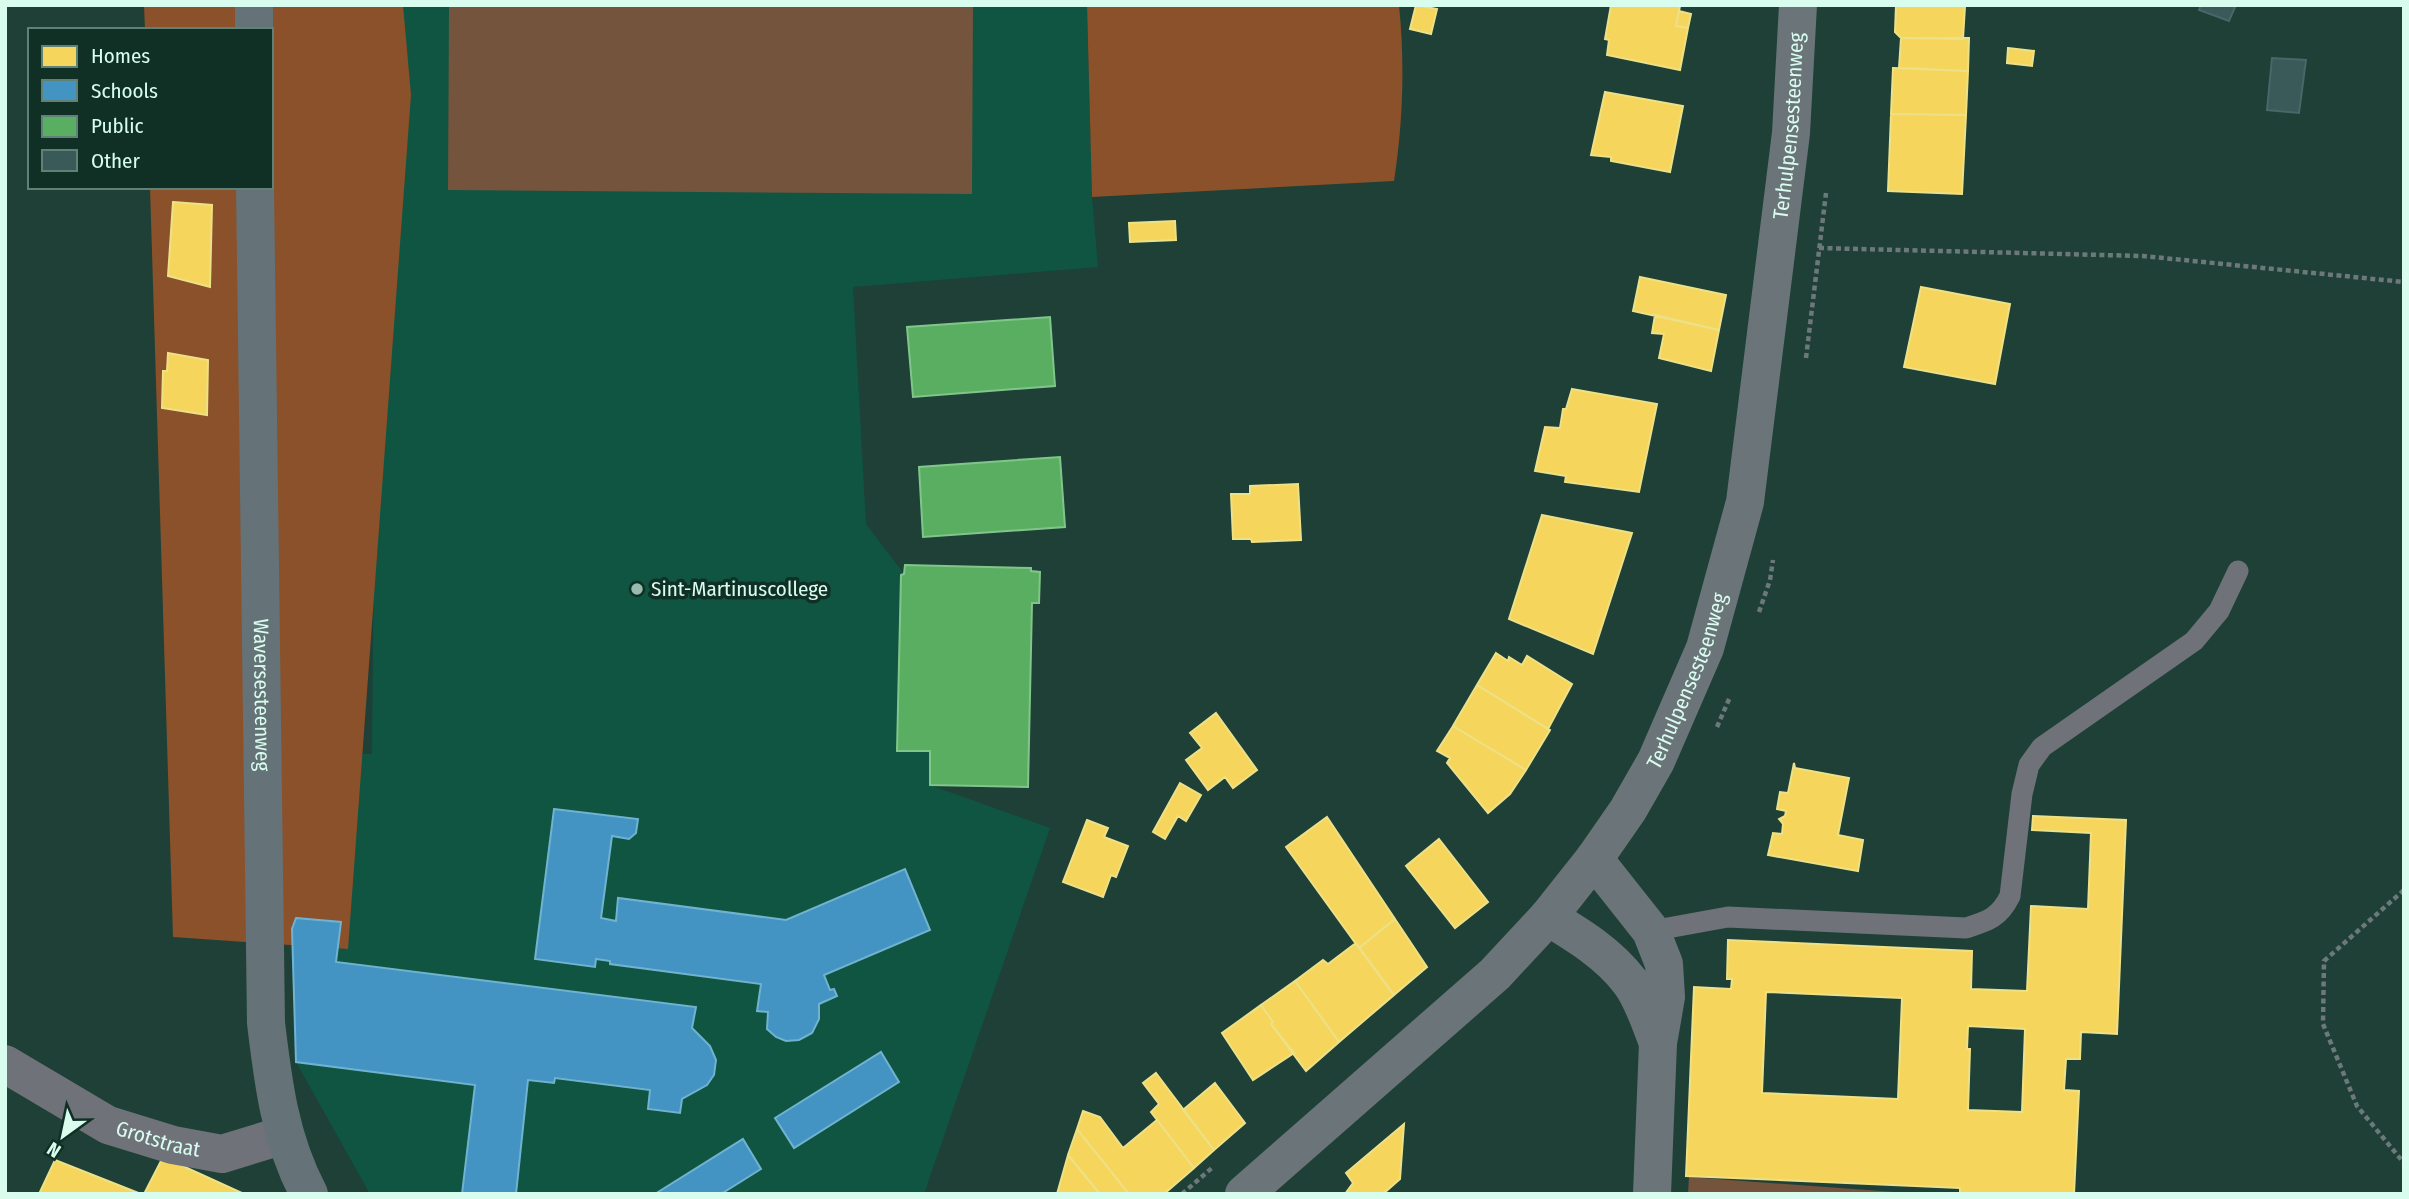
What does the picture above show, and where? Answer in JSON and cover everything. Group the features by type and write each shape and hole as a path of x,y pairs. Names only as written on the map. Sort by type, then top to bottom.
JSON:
{"main road":[{"path":"254,5 254,28"},
{"name":"Terhulpensesteenweg","path":"1244,1194 1495,974 1548,917 1594,859 1628,810 1656,761 1705,648 1745,502 1791,133 1798,5"},
{"name":"Waversesteenweg","path":"255,189 266,1023 273,1089 284,1135 309,1194"},
{"path":"1594,859 1651,931 1664,964 1666,997 1658,1043 1652,1194"},
{"path":"1548,917 1577,934 1612,961 1632,984 1658,1043"}],"street":[{"name":"Grotstraat","path":"5,1064 108,1125 173,1146 222,1154 284,1135"}],"lane":[{"path":"1651,931 1728,917 1966,928 1990,920 2004,907 2010,896 2022,794 2029,765 2042,747 2194,642 2219,611 2238,571"}],"path":[{"path":"1812,318 1821,248 2144,256 2404,282"},
{"path":"2404,890 2324,961 2323,1024 2357,1106 2404,1163"}],"shaded area":[{"path":"144,5 403,5 411,95 348,949 173,937 150,189 273,189 273,28 145,28"},
{"name":"Sint-Martinuscollege","path":"379,5 1087,5 1092,197 1098,267 853,287 866,524 904,574 901,575 897,750 930,751 930,785 1050,828 924,1194 370,1194 296,1062 292,929 293,753 372,754"},
{"path":"449,5 973,5 972,194 448,190"},
{"path":"1087,5 1399,5 1402,93 1394,181 1092,197"},
{"path":"1689,1177 1922,1194 1688,1194"}],"building: Homes":[{"path":"1416,5 1437,9 1431,34 1410,29"},
{"path":"1611,5 1680,6 1676,26 1688,28 1680,70 1607,55 1609,40 1605,39"},
{"path":"1896,5 1971,5 1965,6 1963,39 1901,38 1895,32"},
{"path":"1679,11 1691,14 1688,28 1676,26"},
{"path":"1901,38 1969,38 1968,71 1899,68"},
{"path":"2008,48 2034,51 2032,66 2007,63"},
{"path":"1893,68 1968,71 1966,115 1891,114"},
{"path":"1605,92 1683,106 1670,172 1611,161 1611,157 1591,155"},
{"path":"1891,114 1966,115 1962,194 1888,191"},
{"path":"173,202 212,205 210,287 168,276"},
{"path":"1175,221 1176,240 1130,242 1129,223"},
{"path":"1640,277 1726,295 1719,330 1633,311"},
{"path":"1921,287 2010,304 1995,384 1904,367"},
{"path":"1655,315 1719,330 1711,371 1659,358 1664,334 1652,333"},
{"path":"168,353 208,360 207,415 162,408 163,371 167,371"},
{"path":"1572,389 1657,404 1639,492 1565,482 1566,476 1535,471 1545,427 1560,428 1563,409 1566,409"},
{"path":"1298,484 1301,540 1252,542 1251,539 1233,539 1231,494 1250,494 1250,486"},
{"path":"1542,515 1632,533 1593,654 1509,619"},
{"path":"1496,653 1508,661 1509,657 1522,665 1527,656 1572,684 1548,729 1477,685"},
{"path":"1477,685 1550,730 1526,770 1453,726"},
{"path":"1216,713 1257,770 1233,788 1225,777 1208,790 1186,760 1202,748 1190,733"},
{"path":"1453,726 1526,770 1510,794 1488,813 1447,763 1450,758 1437,751"},
{"path":"1794,763 1795,768 1849,778 1838,835 1863,840 1858,871 1768,855 1773,833 1782,834 1783,824 1779,819 1785,816 1786,811 1777,809 1780,792 1788,793"},
{"path":"1180,783 1201,795 1186,821 1178,816 1165,839 1153,832"},
{"path":"2033,816 2126,820 2117,1034 2081,1032 2080,1059 2066,1059 2064,1090 2079,1091 2074,1194 1960,1194 1960,1188 1686,1176 1694,987 1731,989 1732,979 1727,979 1728,940 1972,951 1971,989 2027,991 2031,906 2088,909 2091,833 2032,830","holes":["1766,992 1902,998 1898,1099 1762,1093","1968,1026 2025,1029 2022,1112 1968,1110"]},
{"path":"1327,817 1395,919 1359,948 1286,847"},
{"path":"1087,820 1108,828 1104,837 1128,846 1116,877 1111,875 1103,897 1063,882"},
{"path":"1439,839 1488,902 1455,928 1406,866"},
{"path":"1395,919 1427,967 1394,995 1359,948"},
{"path":"1356,943 1394,995 1339,1042 1295,981 1323,960 1328,964"},
{"path":"1295,981 1339,1042 1306,1071 1271,1024 1273,1022 1261,1005"},
{"path":"1261,1005 1273,1022 1271,1024 1294,1053 1253,1080 1222,1033"},
{"path":"1156,1073 1214,1150 1194,1168 1151,1112 1159,1104 1143,1083"},
{"path":"1215,1083 1245,1123 1214,1150 1183,1110"},
{"path":"1083,1111 1100,1117 1123,1148 1157,1120 1194,1168 1164,1194 1129,1194 1077,1129"},
{"path":"1404,1124 1400,1179 1383,1194 1345,1194 1353,1183 1346,1173"},
{"path":"1077,1129 1129,1194 1100,1194 1068,1155"},
{"path":"1068,1155 1100,1194 1057,1194"},
{"path":"163,1157 244,1194 144,1194"},
{"path":"55,1160 141,1194 39,1194"}],"building: Schools":[{"path":"554,809 638,819 636,833 629,839 612,836 601,918 616,921 618,898 786,920 905,869 930,930 824,975 830,990 834,989 837,996 819,1004 819,1019 812,1033 799,1040 786,1041 767,1029 768,1012 757,1011 761,984 610,964 610,961 596,959 595,967 535,959"},
{"path":"296,918 341,922 336,962 696,1007 692,1028 710,1046 716,1060 714,1075 707,1085 682,1099 680,1113 648,1109 650,1090 555,1078 554,1083 528,1080 516,1194 462,1194 475,1085 296,1062 292,929"},
{"path":"881,1052 899,1082 794,1148 775,1118"},
{"path":"743,1139 761,1169 721,1194 655,1194"}],"building: Public":[{"path":"1050,317 1055,386 913,397 907,327"},
{"path":"1060,457 1065,527 923,537 919,467"},
{"path":"905,565 1031,568 1031,571 1040,572 1039,603 1032,603 1028,787 930,785 930,751 897,751 901,575 904,574"}],"building: Other":[{"path":"2201,5 2236,5 2229,21 2199,10"},
{"path":"2272,58 2306,60 2299,113 2267,110"}],"place":[{"name":"Sint-Martinuscollege","path":"637,589"}]}
